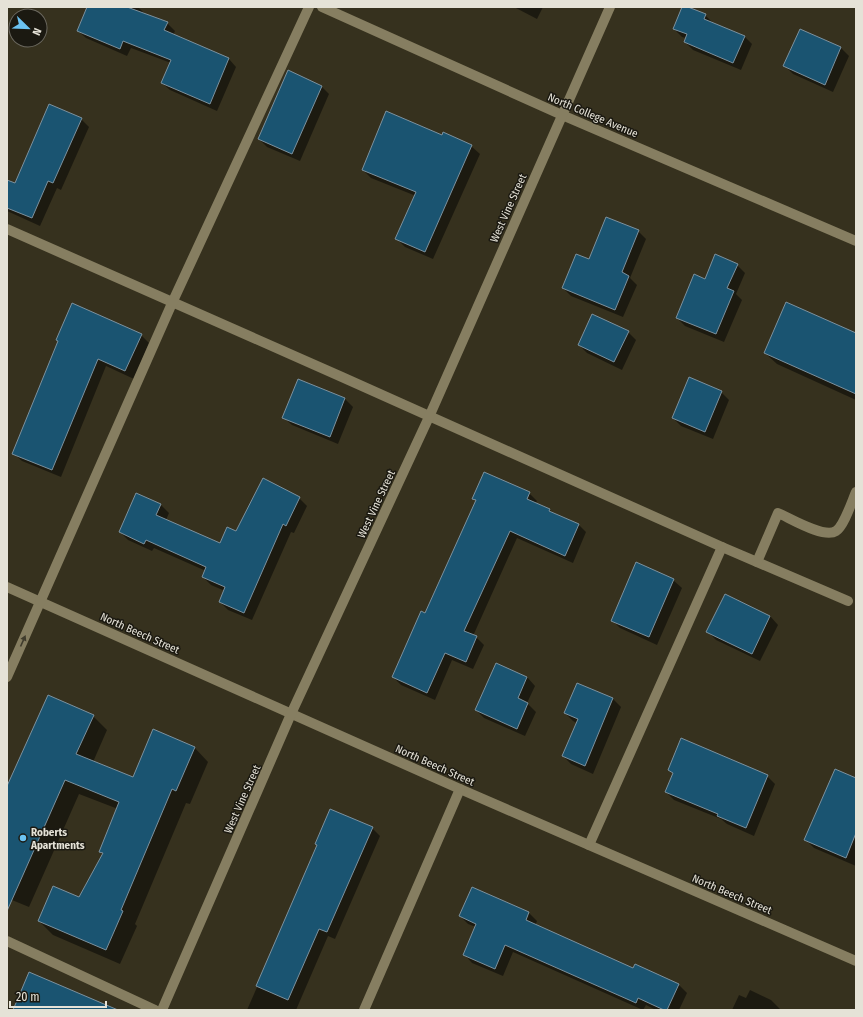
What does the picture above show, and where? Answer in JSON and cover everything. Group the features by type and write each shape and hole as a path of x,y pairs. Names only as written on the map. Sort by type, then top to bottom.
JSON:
{"street":[{"path":"7,677 173,301 309,7"},
{"name":"North College Avenue","path":"322,7 562,115 856,241"},
{"name":"West Vine Street","path":"162,1010 291,714 429,417 610,7"},
{"path":"7,229 173,301 722,547 848,601"},
{"path":"757,562 778,513 829,534 837,531 842,524 856,492"},
{"path":"589,845 722,547"},
{"name":"North Beech Street","path":"7,587 460,789 856,961"},
{"path":"364,1010 460,789"},
{"path":"7,942 155,1010"}],"building":[{"path":"87,7 127,7 168,22 164,30 229,58 210,104 161,83 171,60 123,41 120,49 77,31"},
{"path":"682,7 688,7 706,14 704,19 745,36 733,63 684,42 687,34 673,29"},
{"path":"800,29 841,47 825,85 783,66"},
{"path":"288,70 322,86 292,154 258,139"},
{"path":"49,104 82,118 53,183 48,181 32,218 7,208 7,180 15,183"},
{"path":"386,111 442,135 443,132 472,145 425,252 395,239 416,192 362,170"},
{"path":"606,217 639,230 622,272 629,276 615,310 562,288 576,254 589,259"},
{"path":"715,254 738,264 727,288 734,291 716,334 676,318 694,274 705,279"},
{"path":"786,302 856,333 856,394 764,353"},
{"path":"72,303 142,334 125,371 98,359 52,470 12,454 58,341 56,340"},
{"path":"592,314 629,331 614,362 578,345"},
{"path":"689,377 722,391 705,432 672,418"},
{"path":"298,379 345,398 330,437 282,418"},
{"path":"484,472 530,492 527,499 550,509 549,511 579,524 565,556 510,531 464,631 477,636 466,662 445,653 427,693 392,677 421,611 425,613 476,500 472,499"},
{"path":"263,478 300,497 286,526 283,524 244,613 219,602 225,587 202,577 206,567 146,540 144,544 119,532 136,493 161,504 156,515 220,543 227,527 236,531"},
{"path":"636,562 674,579 649,637 611,621"},
{"path":"725,594 770,616 752,654 706,632"},
{"path":"496,663 527,677 518,698 528,703 517,729 475,710"},
{"path":"577,683 613,698 585,766 562,756 578,719 564,713"},
{"path":"48,695 94,715 76,754 133,777 153,729 195,747 176,791 172,789 121,910 123,911 106,950 38,921 53,886 79,897 103,853 99,852 119,802 65,780 7,911 7,786"},
{"path":"681,738 768,775 746,828 717,816 718,814 665,792 673,773 668,770"},
{"path":"835,769 856,778 856,833 846,858 804,840"},
{"path":"330,809 373,827 327,932 319,929 288,1000 256,986 317,845 315,844"},
{"path":"472,887 529,912 526,920 633,968 635,964 679,984 667,1010 638,998 636,1003 505,945 495,969 463,955 476,924 459,916"},
{"path":"29,972 118,1010 13,1010"}],"place":[{"name":"Roberts Apartments","path":"23,838"}]}
